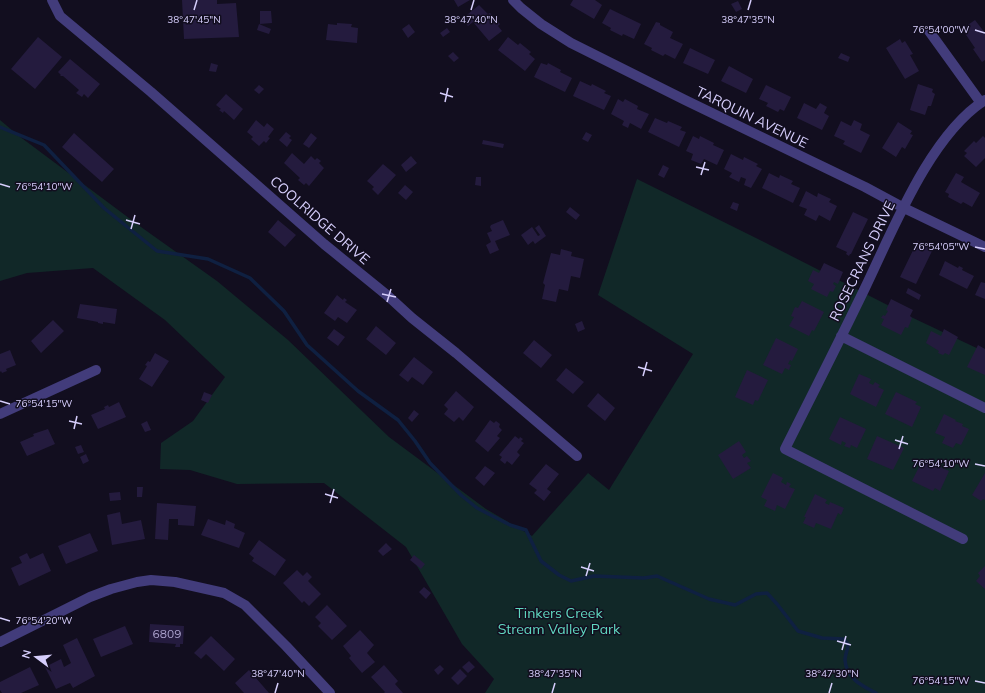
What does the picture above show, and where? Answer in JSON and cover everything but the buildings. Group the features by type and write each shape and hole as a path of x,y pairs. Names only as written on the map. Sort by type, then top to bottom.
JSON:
{"street":[{"name":"COOLRIDGE DRIVE","path":"52,0 60,16 151,92 324,244 388,296 412,318 456,353 577,456"},
{"name":"TARQUIN AVENUE","path":"513,0 541,24 571,43 985,247"},
{"path":"929,31 983,102"},
{"name":"ROSECRANS DRIVE","path":"963,539 785,449 926,166 941,144 960,121 983,102"},
{"path":"841,336 985,408"},
{"path":"0,414 96,370"},
{"path":"0,642 90,597 111,589 151,580 175,582 224,593 245,605 330,693"}],"green space":[{"name":"Tinkers Creek Stream Valley Park","path":"0,120 19,136 141,227 217,281 288,340 389,437 486,509 532,536 588,473 609,490 693,354 598,295 637,179 911,317 985,352 985,693 485,693 494,679 462,644 406,547 324,483 237,484 190,470 160,469 161,443 193,421 225,377 165,320 93,268 27,273 0,281"}],"waterway":[{"path":"0,127 44,145 104,208 157,251 208,259 250,278 284,311 307,345 358,391 398,420 430,463 461,495 477,508 510,525 526,530 541,561 559,575 571,581 594,576 644,578 657,576 709,599 735,605 756,594 767,593 798,631 822,638 844,639 848,644 845,660 848,672 856,681 876,693"}]}
